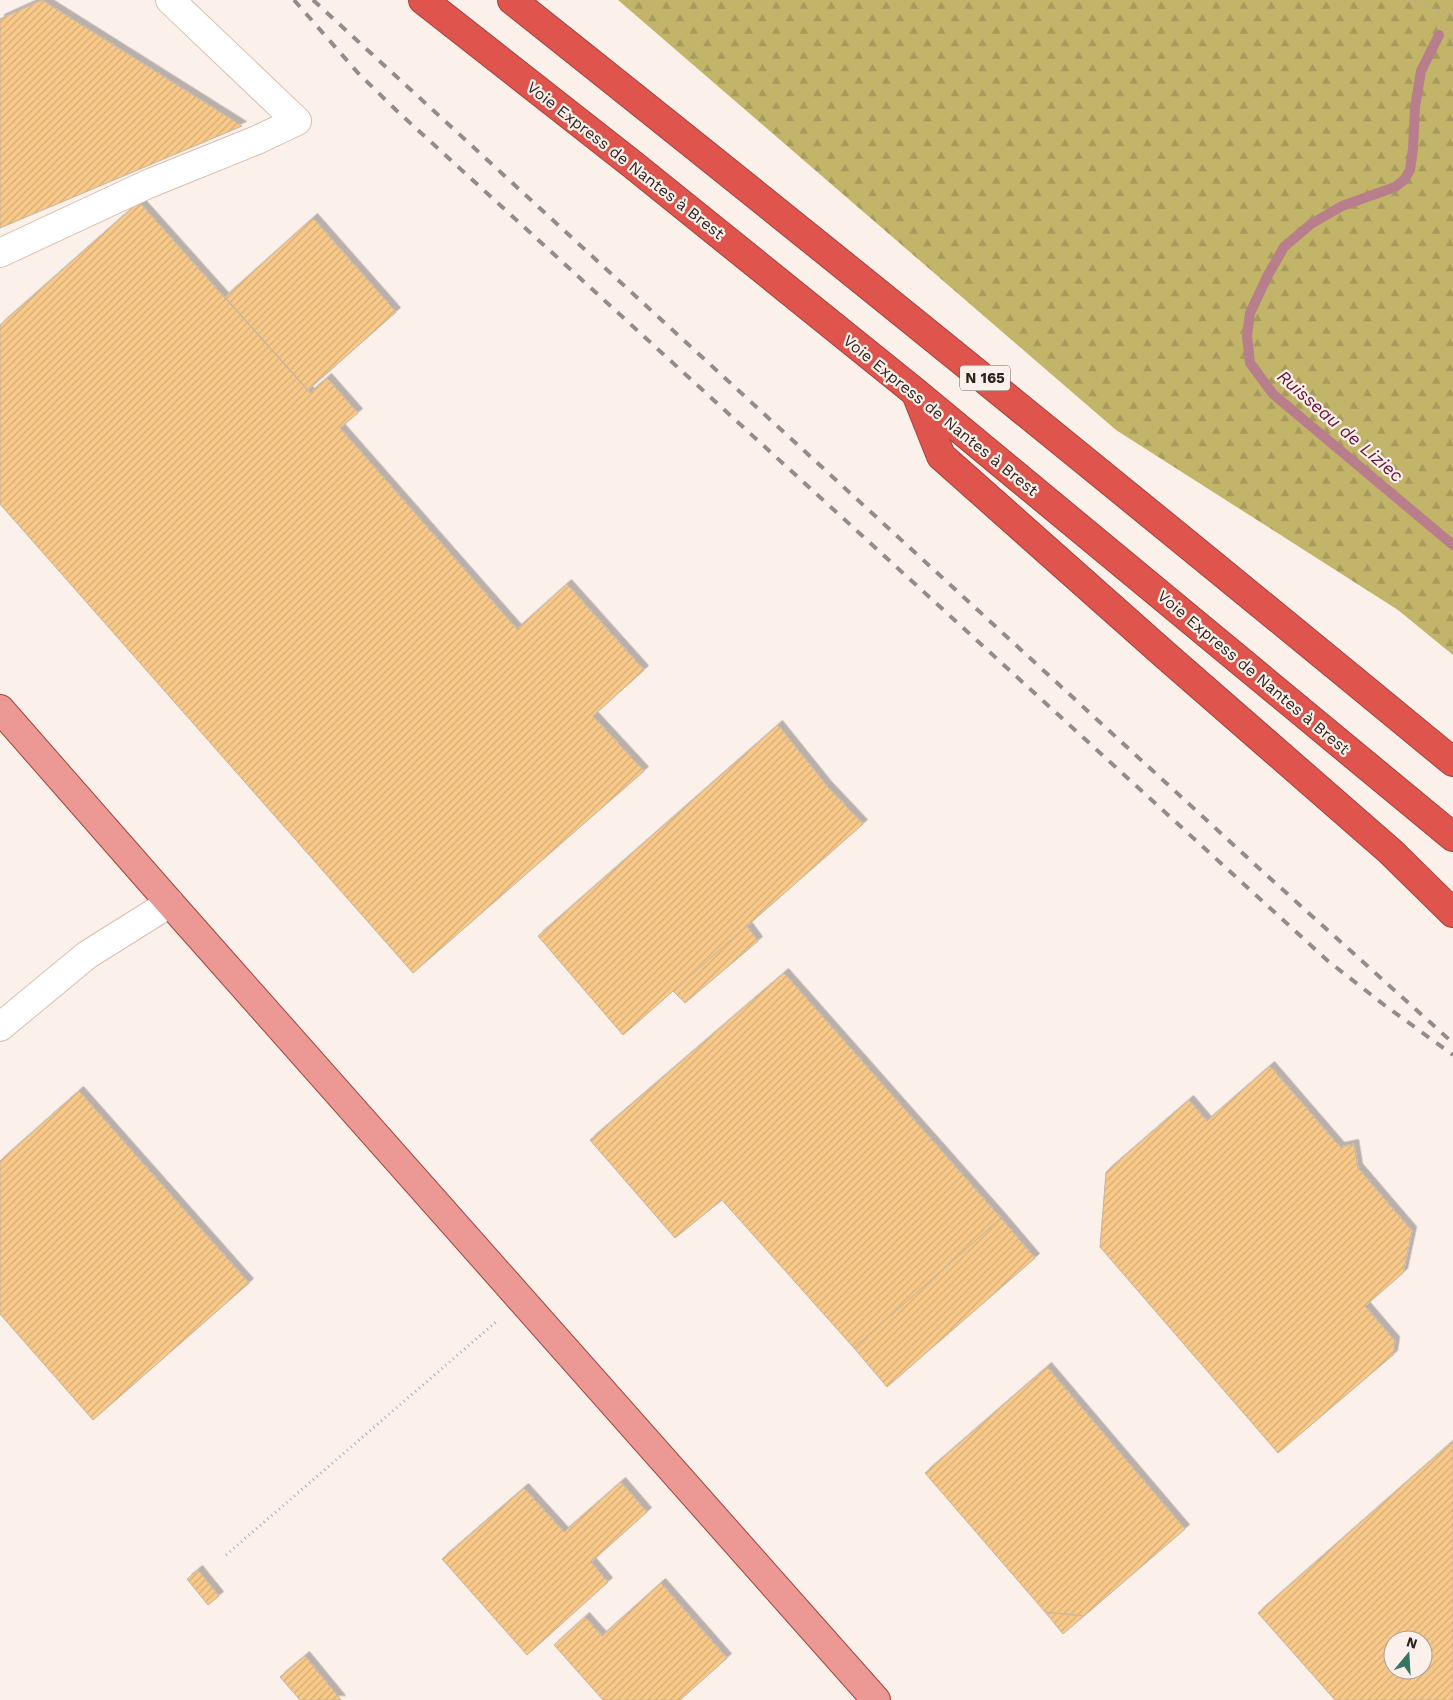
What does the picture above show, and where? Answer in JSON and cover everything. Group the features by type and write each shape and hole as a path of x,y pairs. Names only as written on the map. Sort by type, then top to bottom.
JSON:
{"highway":[{"name":"Voie Express de Nantes à Brest","path":"423,0 632,164 915,392 1453,837"},
{"name":"N 165","path":"512,0 850,269 1176,533 1453,762"},
{"path":"915,392 941,456 1391,852 1453,913"}],"main road":[{"path":"0,708 170,903 876,1700"}],"lane":[{"path":"0,253 148,184 257,140 297,120 170,0"},
{"path":"0,1027 87,955 170,903"}],"path":[{"path":"1410,0 1453,15"},
{"path":"226,1554 522,1299"}],"green space":[{"path":"618,0 1453,0 1453,655 1398,610 1116,430"}],"building":[{"path":"42,0 242,126 0,228 0,19"},
{"path":"139,202 310,393 327,378 358,413 340,428 517,629 567,584 644,670 593,716 644,771 413,973 0,504 0,325"},
{"path":"313,218 396,312 308,390 225,297"},
{"path":"778,725 827,786 863,824 623,1035 538,936"},
{"path":"747,926 758,941 685,1003 673,991"},
{"path":"784,973 1001,1218 854,1348 722,1200 675,1238 590,1140"},
{"path":"1270,1066 1340,1147 1354,1144 1358,1168 1412,1231 1403,1273 1365,1306 1395,1341 1393,1355 1278,1453 1100,1247 1106,1172 1189,1100 1207,1121"},
{"path":"79,1091 249,1283 93,1420 0,1314 0,1161"},
{"path":"1001,1218 1035,1258 887,1387 854,1348"},
{"path":"1047,1367 1185,1529 1084,1616 1045,1612 925,1473"},
{"path":"1453,1441 1453,1700 1335,1700 1258,1613"},
{"path":"621,1482 647,1512 591,1562 608,1582 527,1655 442,1559 524,1488 564,1532"},
{"path":"198,1570 219,1596 208,1605 187,1579"},
{"path":"661,1583 727,1658 680,1700 603,1700 554,1645 585,1617 602,1636"},
{"path":"1045,1612 1084,1616 1063,1634"},
{"path":"305,1656 341,1700 300,1700 280,1677"}],"waterway":[{"name":"Ruisseau de Liziec","path":"1439,35 1421,71 1415,107 1410,170 1404,180 1395,187 1342,206 1311,224 1284,247 1250,313 1247,336 1250,363 1273,394 1453,545"}],"railway":[{"path":"294,0 358,73 397,111 1328,961 1453,1055"},
{"path":"313,0 1262,871 1453,1043"}]}
